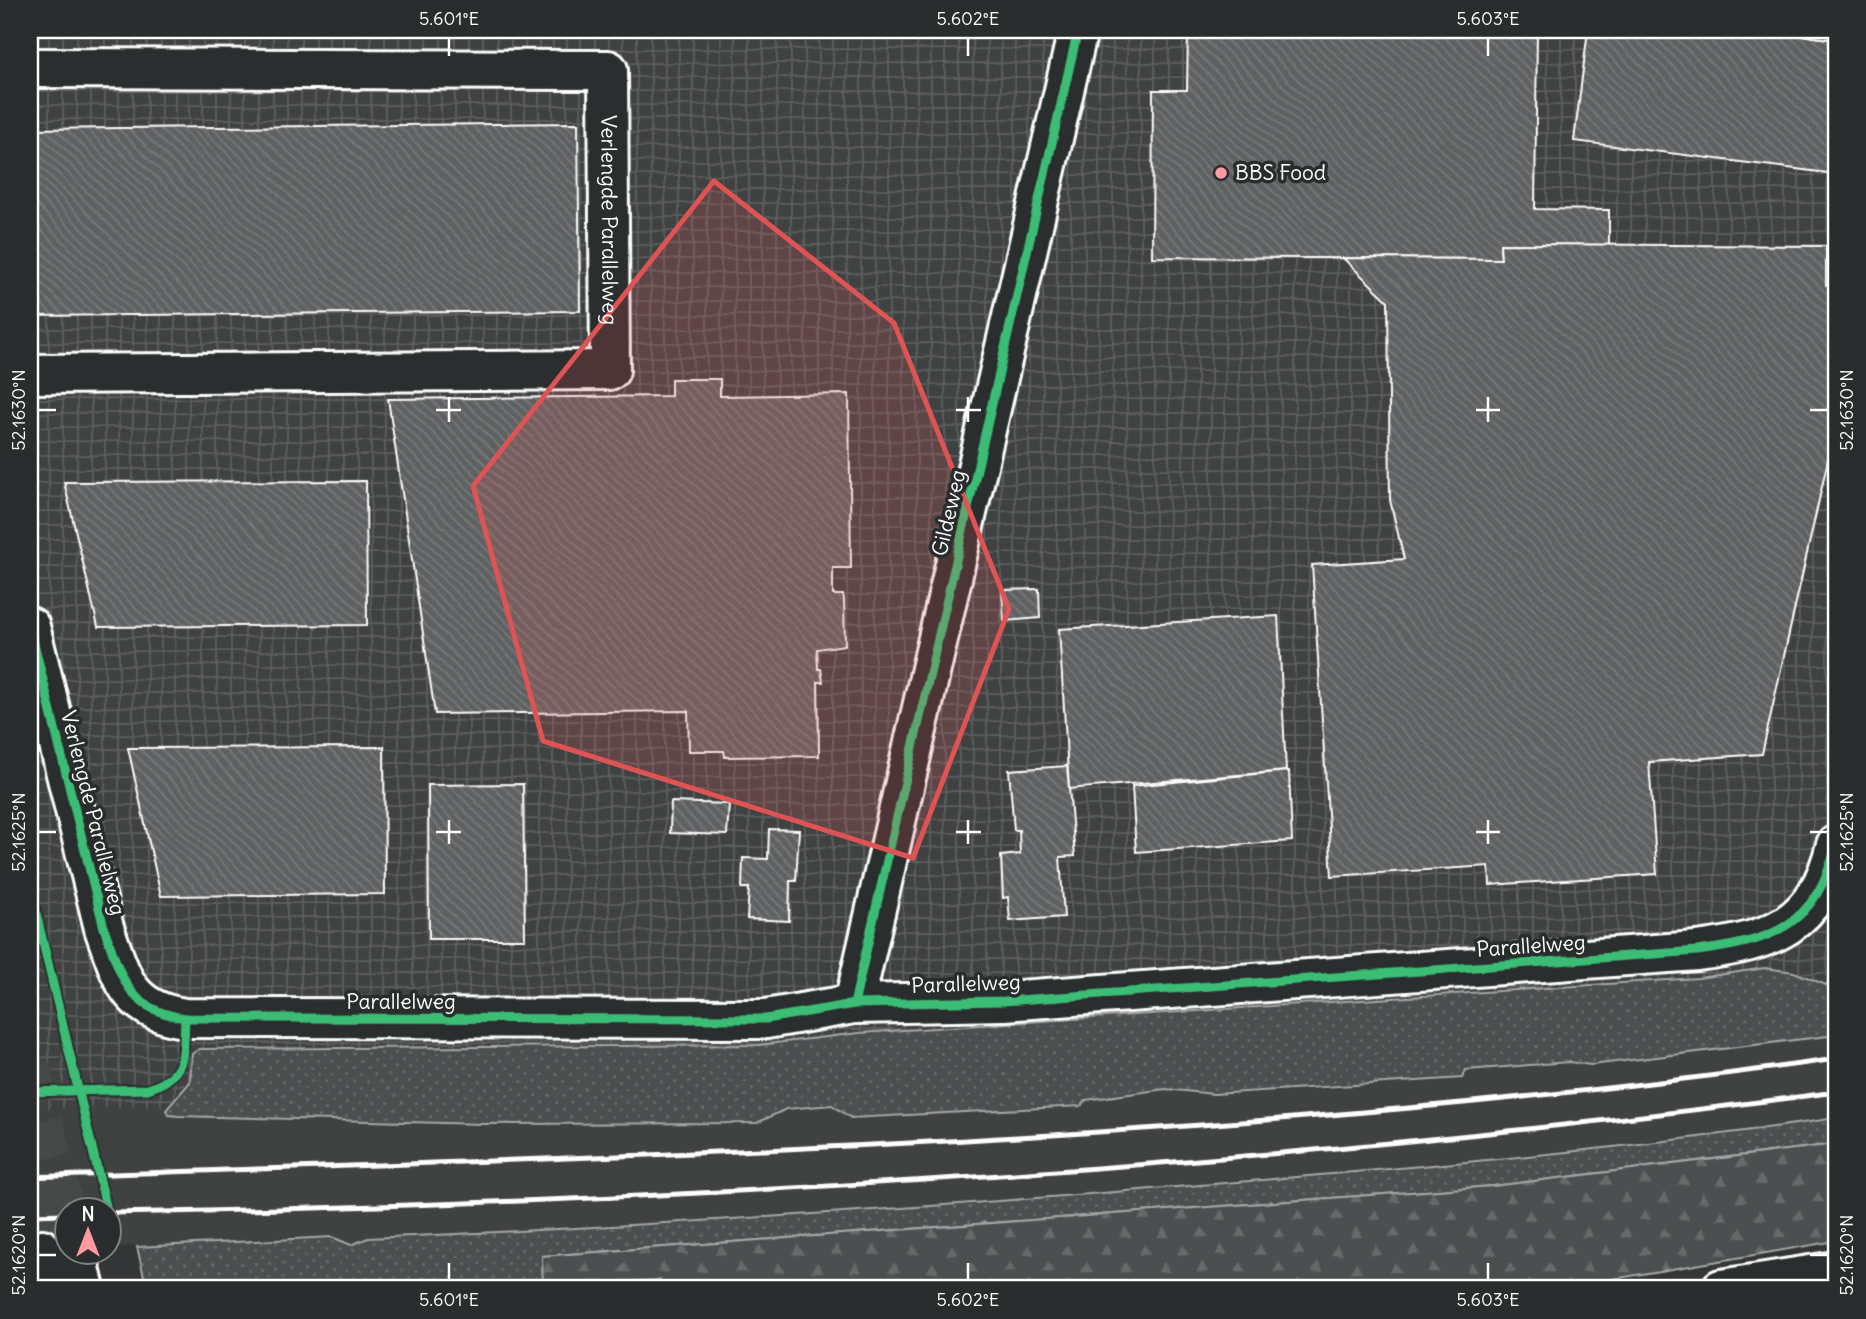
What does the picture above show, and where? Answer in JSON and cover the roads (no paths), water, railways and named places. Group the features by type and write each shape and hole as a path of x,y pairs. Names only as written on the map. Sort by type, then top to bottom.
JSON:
{"street":[{"name":"Gildeweg","path":"854,1004 1077,30"},
{"name":"Verlengde Parallelweg","path":"30,68 608,70 610,356 610,370 30,374"},
{"name":"Verlengde Parallelweg","path":"30,627 103,929 118,968 138,1002"},
{"name":"Parallelweg","path":"138,1002 160,1015 225,1020 766,1019 854,1004 1004,1001 1697,951 1753,942 1777,934 1794,923 1815,900 1836,845"},
{"path":"51,1289 56,1266"},
{"path":"69,1266 85,1289"},
{"path":"1721,1289 1836,1271"}],"tunnel":[{"path":"30,1065 62,1196"},
{"path":"30,1199 42,1249"}],"railway":[{"path":"30,1177 708,1152 1161,1128 1611,1088 1836,1059"},
{"path":"122,1213 541,1200 974,1177 1406,1141 1621,1119 1836,1092"},
{"path":"30,1215 52,1214"}],"place":[{"name":"BBS Food","path":"1221,173"}]}
